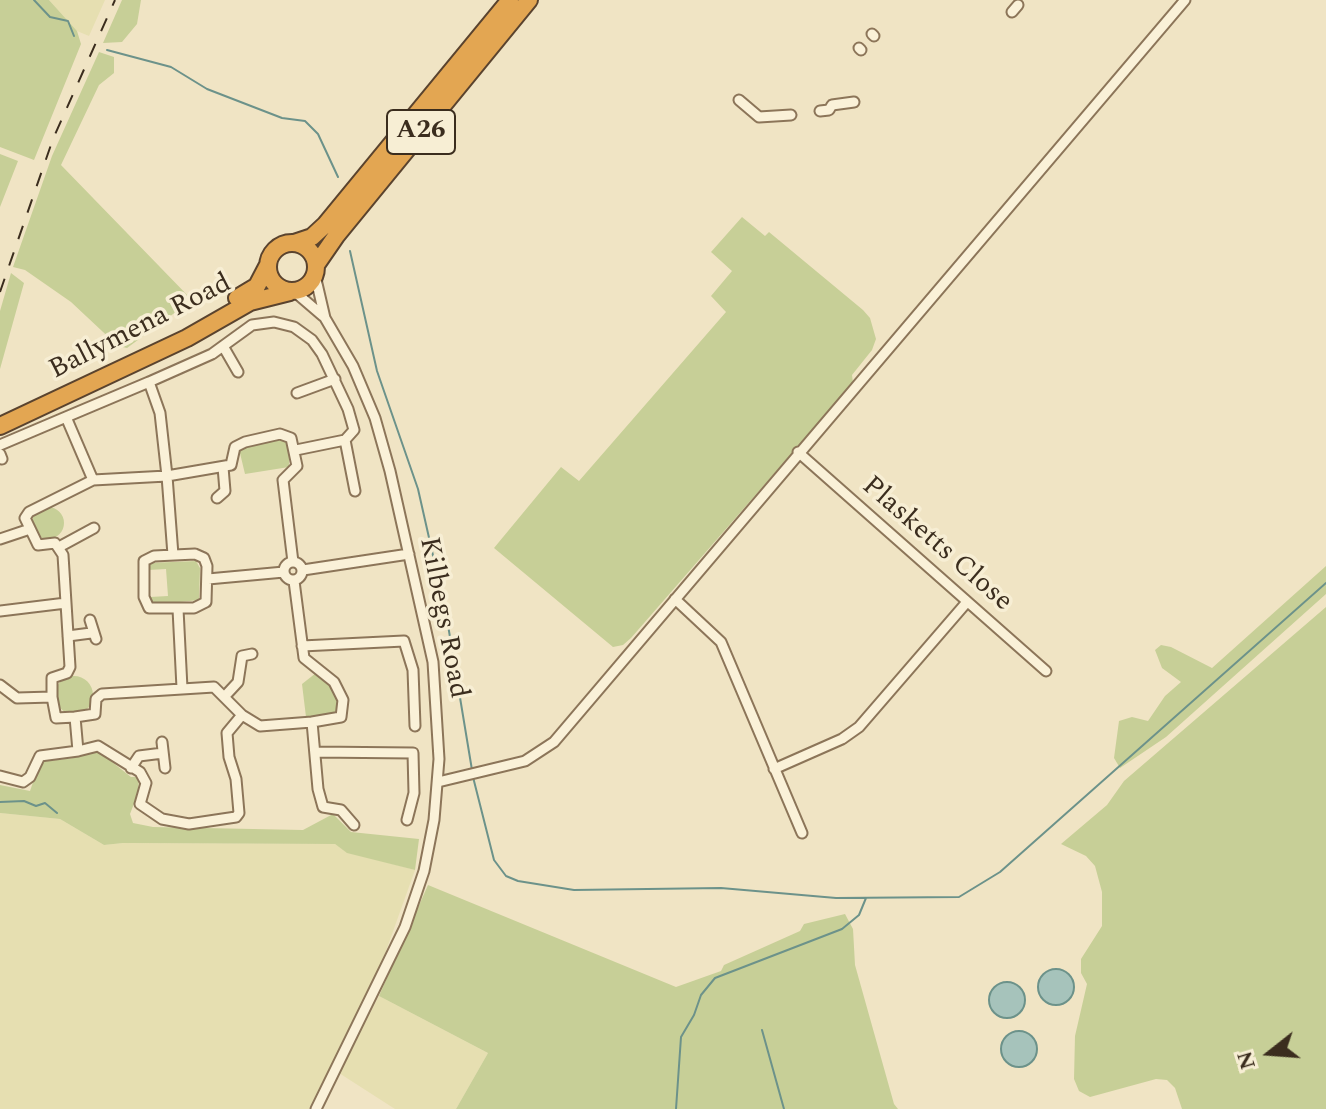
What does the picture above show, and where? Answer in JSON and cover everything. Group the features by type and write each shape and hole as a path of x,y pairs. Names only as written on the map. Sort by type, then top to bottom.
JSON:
{"highway":[{"name":"A26","path":"268,265 276,249 312,237 325,225 510,0"},
{"name":"A26","path":"292,292 305,288 336,236 529,0"},
{"path":"294,243 309,250 316,270"},
{"path":"268,265 271,279 292,292"},
{"name":"Ballymena Road","path":"18,418 246,294 263,279 268,265"},
{"name":"Ballymena Road","path":"0,426 187,338 250,302 292,292"}],"street":[{"path":"438,782 525,761 554,742 1185,0"},
{"path":"739,100 759,117 791,115"},
{"path":"820,111 829,110 832,105 854,102"},
{"name":"Kilbegs Road","path":"316,270 325,318 353,366 375,418 433,662 439,759 424,871 405,927 316,1109"},
{"name":"Kilbegs Road","path":"292,292 325,318"},
{"path":"0,445 149,382 223,346 252,325 267,322 287,324 312,340 335,379 354,427 353,434 345,440 296,450"},
{"path":"223,346 238,372"},
{"path":"297,393 335,379"},
{"path":"149,382 160,413 173,555"},
{"path":"66,417 93,480"},
{"path":"284,572 294,581 306,661 334,682 343,700 341,717 260,726 242,715 225,696 208,686 102,694 96,699 95,714 56,718 52,678 70,669 59,547 54,543 38,545 27,513 93,480 167,476 223,467 232,464 237,445 274,435 289,436 296,450 297,466 283,480 293,562 303,570"},
{"path":"345,440 355,491"},
{"name":"Plasketts Close","path":"798,452 1046,671"},
{"path":"217,498 229,494 223,467"},
{"path":"59,547 94,528"},
{"path":"0,539 30,529"},
{"path":"294,581 303,570 409,554"},
{"path":"201,555 206,563 208,579 205,604 178,609 149,608 142,574 146,559 201,555"},
{"path":"208,579 284,572 293,562"},
{"path":"675,599 721,642 802,833"},
{"path":"774,769 842,739 859,727 967,602"},
{"path":"0,611 66,603"},
{"path":"178,609 182,688"},
{"path":"68,636 94,636 90,620"},
{"path":"302,646 404,641 413,670 415,726"},
{"path":"225,696 238,682 247,655 236,647"},
{"path":"0,685 17,698 52,697"},
{"path":"237,817 236,779 229,757 227,733 242,715"},
{"path":"75,717 78,751"},
{"path":"312,722 321,810 341,810 354,825"},
{"path":"0,776 23,782 30,777 40,756 98,746 145,778 140,804 142,809 162,819 189,824 237,817 247,825"},
{"path":"131,768 139,756 163,747 165,768"},
{"path":"315,752 413,748 414,793 407,820"},
{"path":"439,759 460,778"}],"shaded area":[{"path":"49,0 105,0 89,36 77,31"},
{"path":"0,813 60,819 104,845 335,844 345,851 415,870 377,976 309,1109 0,1109"},
{"path":"379,996 488,1053 456,1109 395,1109 339,1073"}],"green space":[{"path":"0,0 49,0 77,31 81,44 34,160 0,147"},
{"path":"122,0 141,0 137,24 122,42 103,43"},
{"path":"99,52 114,57 114,73 99,85 61,165 192,300 127,348 118,346 71,302 25,270 13,267 52,156"},
{"path":"0,154 18,161 0,207"},
{"path":"742,217 765,236 769,232 863,310 870,318 876,339 872,350 852,375 853,383 631,638 623,645 613,647 494,548 561,467 579,481 726,312 711,296 732,271 711,252"},
{"path":"11,273 24,283 0,369 0,311"},
{"path":"280,438 289,443 289,467 245,474 239,449"},
{"path":"48,507 59,512 64,523 59,534 48,539 37,534 32,523 37,512"},
{"path":"196,561 200,568 199,600 151,605 150,597 168,596 166,569 148,570 149,563"},
{"path":"1326,566 1326,594 1166,737 1120,768 1114,758 1119,721 1132,717 1148,721 1165,696 1181,682 1162,668 1155,650 1161,645 1171,647 1212,668"},
{"path":"1326,607 1326,1109 1182,1109 1175,1088 1167,1080 1156,1079 1090,1097 1079,1091 1074,1079 1075,1036 1087,984 1081,973 1081,959 1102,926 1102,892 1095,866 1086,856 1061,844 1107,805 1124,781"},
{"path":"316,673 331,686 338,698 335,714 306,717 302,684"},
{"path":"74,676 87,682 93,695 87,708 74,714 61,708 55,695 61,682"},
{"path":"97,750 131,777 139,777 138,793 130,814 133,823 153,827 303,830 333,814 351,832 419,839 415,870 347,853 335,844 104,845 60,819 0,813 0,785 30,791 40,762 73,758"},
{"path":"428,885 676,987 721,971 724,965 800,931 804,924 845,914 853,929 855,965 894,1104 898,1109 456,1109 488,1053 379,996"}],"water":[{"path":"1056,969 1068,975 1074,987 1068,999 1056,1005 1044,999 1038,987 1044,975"},
{"path":"1007,982 1019,988 1025,1000 1019,1012 1007,1018 995,1012 989,1000 995,988"},
{"path":"1019,1031 1031,1037 1037,1049 1031,1061 1019,1067 1007,1061 1001,1049 1007,1037"}],"waterway":[{"path":"34,0 50,17 68,21 74,36"},
{"path":"107,50 171,67 207,89 282,118 305,121 318,134 338,177"},
{"path":"350,251 377,371 418,489 446,613 472,770"},
{"path":"473,777 494,860 506,876 518,881 574,890 721,888 836,898 959,897 1000,872 1326,583"},
{"path":"0,802 24,801 36,806 45,803 57,813"},
{"path":"676,1109 681,1037 701,995 715,978 842,929 859,915 866,898"},
{"path":"762,1030 784,1109"}],"railway":[{"path":"0,292 53,139 115,0"}]}
